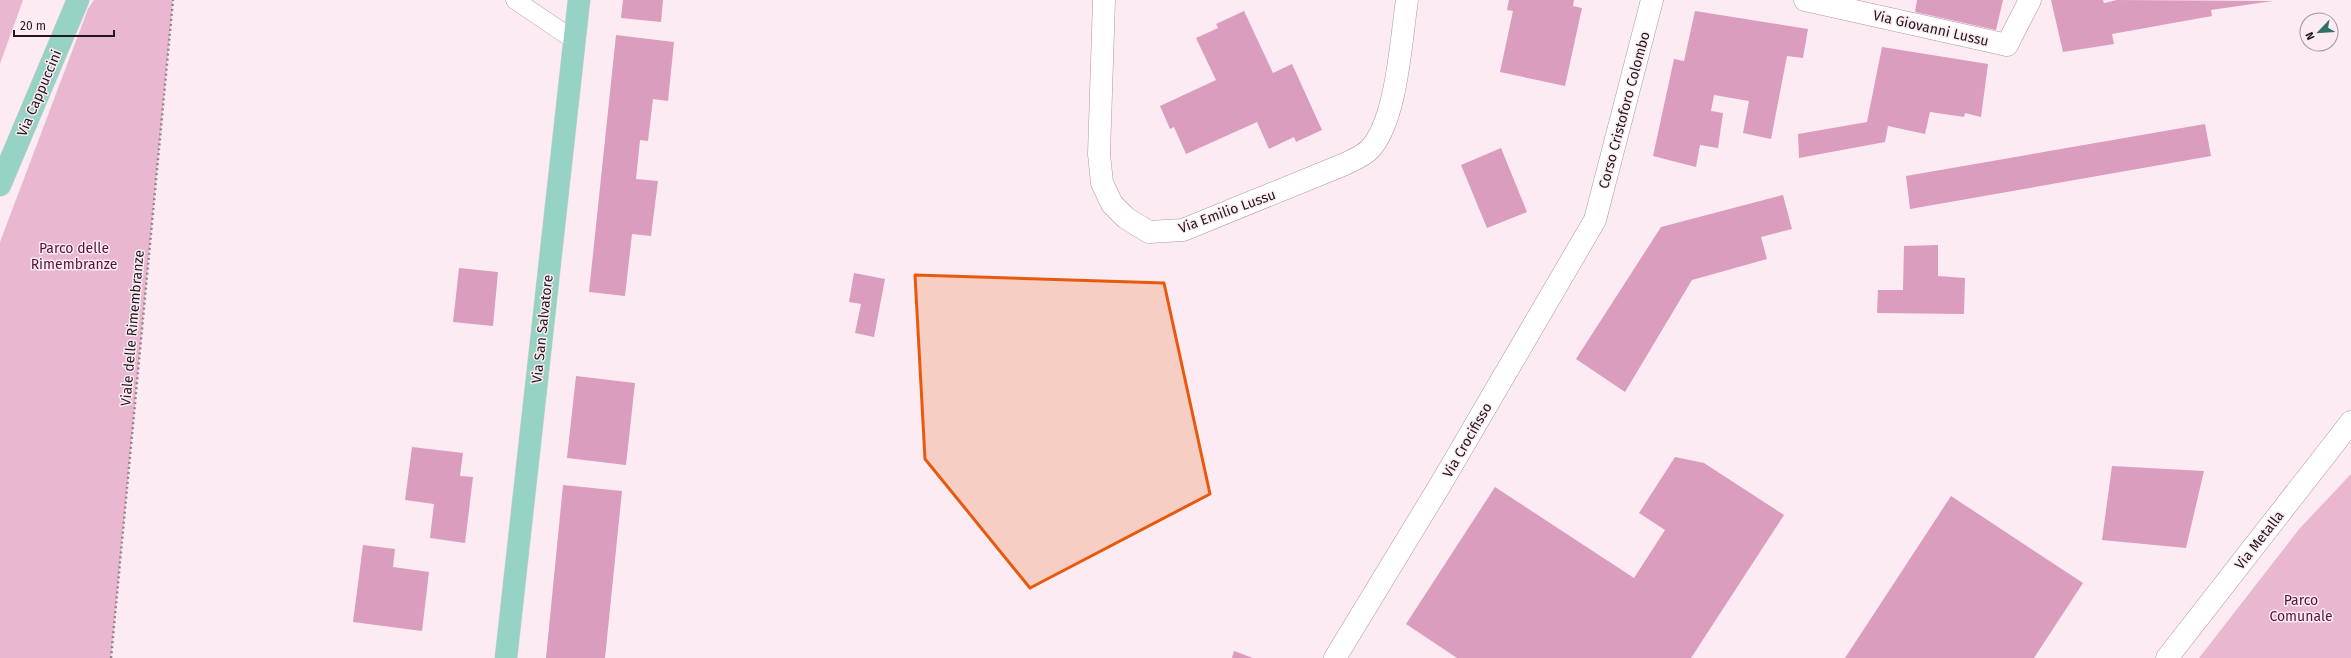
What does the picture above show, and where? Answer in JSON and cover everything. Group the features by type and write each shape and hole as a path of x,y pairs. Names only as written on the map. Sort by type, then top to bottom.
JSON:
{"main road":[{"name":"Via Cappuccini","path":"0,185 78,0"},
{"name":"Via San Salvatore","path":"506,658 579,0"}],"street":[{"name":"Via Emilio Lussu","path":"1104,0 1099,154 1102,183 1112,204 1126,218 1149,232 1183,230 1346,164 1369,150 1382,128 1392,101 1407,0"},
{"name":"Corso Cristoforo Colombo","path":"1595,220 1652,0"},
{"name":"Via Giovanni Lussu","path":"1805,0 2008,45 2030,0"},
{"name":"Via Crocifisso","path":"1335,658 1442,482 1595,220"},
{"name":"Via Metalla","path":"2167,658 2351,422"}],"lane":[{"path":"515,0 574,40"}],"path":[{"name":"Viale delle Rimembranze","path":"111,658 173,0"}],"highlighted area":[{"path":"915,275 1164,283 1210,494 1030,588 925,459"}],"green space":[{"path":"0,0 23,0 0,64"},
{"name":"Parco delle Rimembranze","path":"94,0 173,0 111,658 0,658 0,242 88,9"},
{"name":"Parco Comunale","path":"2351,474 2351,658 2199,658 2300,528"}],"building":[{"path":"623,0 663,0 661,22 621,18"},
{"path":"1509,0 1574,0 1573,6 1582,8 1565,86 1500,72 1513,11 1507,10"},
{"path":"1917,0 2003,0 1996,30 1915,12"},
{"path":"2051,0 2103,0 2104,3 2117,0 2273,1 2211,10 2212,16 2112,34 2114,44 2063,52"},
{"path":"1244,11 1273,73 1292,64 1322,130 1296,142 1294,137 1269,149 1257,122 1186,154 1174,127 1170,129 1160,106 1216,80 1196,38 1218,28 1216,24"},
{"path":"1695,11 1808,29 1803,58 1787,56 1771,139 1743,133 1749,101 1714,95 1711,111 1723,113 1718,148 1700,145 1696,167 1653,156 1674,59 1684,61"},
{"path":"616,35 674,42 668,101 653,99 648,141 640,140 636,179 658,181 651,236 632,234 625,296 589,292"},
{"path":"1882,47 1988,64 1981,117 1965,113 1964,117 1930,112 1925,134 1888,126 1885,142 1799,158 1798,134 1867,122"},
{"path":"2205,124 2211,156 1910,209 1906,176"},
{"path":"1501,148 1527,212 1487,228 1461,165"},
{"path":"1783,195 1792,229 1761,237 1767,259 1692,280 1625,392 1576,359 1661,227"},
{"path":"1938,245 1938,276 1965,278 1964,314 1877,313 1878,290 1903,290 1904,246"},
{"path":"459,268 498,272 493,326 453,322"},
{"path":"854,273 885,279 874,337 855,333 861,304 849,302"},
{"path":"576,376 635,383 626,465 567,458"},
{"path":"412,447 463,453 460,476 473,477 465,543 430,538 434,504 405,500"},
{"path":"1675,457 1704,463 1784,515 1691,658 1457,658 1406,624 1495,487 1634,578 1665,530 1639,513"},
{"path":"2112,466 2204,471 2186,548 2102,540"},
{"path":"563,485 622,491 605,658 546,658"},
{"path":"1951,496 2083,583 2034,658 1845,658"},
{"path":"363,545 395,549 393,567 429,572 422,631 353,622"},
{"path":"1234,651 1253,658 1232,658"}]}
